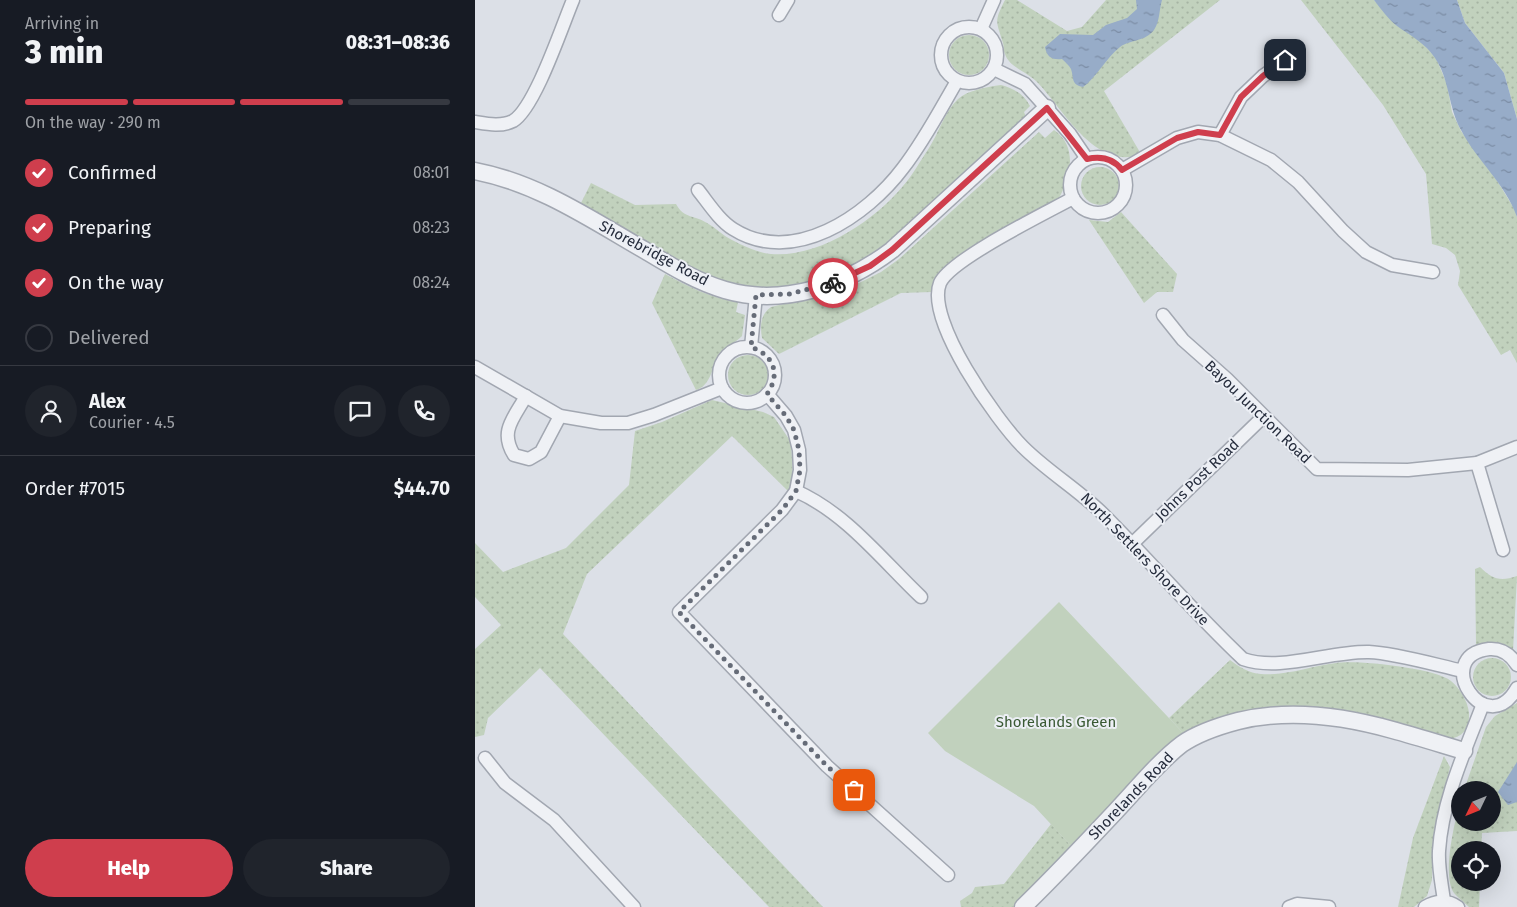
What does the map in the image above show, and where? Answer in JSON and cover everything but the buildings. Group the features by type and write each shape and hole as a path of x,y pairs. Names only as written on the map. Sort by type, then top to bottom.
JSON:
{"street":[{"path":"475,122 502,124 514,120 523,111 533,96 573,0"},
{"path":"779,15 788,0"},
{"path":"981,29 994,0"},
{"path":"970,26 981,29 991,38 996,48 997,58 994,69 987,77 978,82 957,81 948,74 942,65 940,53 943,42 951,33 960,28 970,26"},
{"path":"1220,135 1241,97 1263,76 1297,52"},
{"path":"994,69 1025,84 1047,108 1087,159"},
{"path":"698,190 720,218 733,229 748,237 765,242 782,242 817,235 854,215 884,190 903,169 957,81"},
{"name":"Shorebridge Road","path":"475,172 524,186 563,202 670,265 725,290 756,295 789,294 818,288 849,277 870,266 892,250 1047,108"},
{"path":"1122,170 1177,138 1198,132 1220,135 1271,160 1298,182 1343,231 1366,252 1393,265 1433,272"},
{"path":"1099,157 1110,159 1122,170 1127,185 1125,195 1120,204 1111,211 1101,214 1088,212 1079,207 1073,198 1070,186 1072,174 1078,165 1087,159 1099,157"},
{"name":"North Settlers Shore Drive","path":"1073,198 959,263 940,283 938,297 940,313 961,361 982,396 1005,426 1022,446 1077,490 1243,659 1269,665 1340,652 1371,652 1463,671"},
{"path":"751,347 756,295"},
{"name":"Bayou Junction Road","path":"1163,315 1183,340 1227,379 1317,469 1408,470 1477,464 1517,447"},
{"path":"751,347 768,356 774,366 775,376 767,394 757,401 747,403 737,400 723,388 719,374 721,364 728,354 739,348 751,347"},
{"path":"475,367 560,416 601,423 628,423 723,388"},
{"path":"767,394 786,416 794,430 800,470 796,491 782,510 679,612 827,766 949,875"},
{"path":"526,396 507,431 506,442 514,455 529,459 541,452 560,416"},
{"name":"Johns Post Road","path":"1132,544 1263,417"},
{"path":"1477,464 1503,550"},
{"path":"796,491 816,500 835,514 921,597"},
{"path":"1517,665 1504,652 1494,649 1482,650 1472,656 1463,671 1466,691 1483,704 1495,705 1505,702 1517,688"},
{"path":"1444,901 1439,853 1443,821 1464,751 1483,704"},
{"name":"Shorelands Road","path":"1023,907 1077,853 1154,769 1183,744 1216,727 1260,716 1299,714 1335,717 1370,723 1464,751"},
{"path":"485,758 505,783 554,820 634,907"},
{"path":"1425,907 1432,903 1444,901 1458,907"},
{"path":"1289,907 1297,904 1329,907"}],"green space":[{"path":"1005,0 1017,0 1067,31 1082,27 1106,0 1220,0 1104,91 1141,154 1124,157 1109,154 1095,146 1069,121 1036,81 1007,59 997,21"},
{"path":"1301,0 1374,0 1396,25 1419,39 1436,58 1447,84 1452,112 1461,131 1493,174 1515,210 1517,217 1517,363 1510,350 1501,355 1458,285 1460,271 1455,255 1446,248 1432,244 1426,174 1383,105"},
{"path":"1457,0 1517,0 1517,119 1504,73 1465,23"},
{"path":"973,35 980,38 986,44 989,55 988,63 980,72 973,75 965,75 958,72 950,63 949,51 952,44 961,36"},
{"path":"1001,85 1018,92 1028,102 1030,106 1024,112 1027,120 879,253 858,267 803,285 759,288 721,284 579,207 591,183 635,205 676,204 686,214 703,221 728,238 756,251 771,254 789,254 808,250 844,235 877,212 891,199 907,182 949,110 958,99 972,91"},
{"path":"1054,130 1067,144 1070,162 1067,181 1059,198 935,284 932,292 901,293 779,354 762,338 762,321 767,310 771,307 849,288 881,272 899,259 1039,132 1045,138"},
{"path":"1100,167 1114,172 1119,186 1114,200 1100,205 1086,200 1081,186 1086,172"},
{"path":"1121,212 1177,274 1173,292 1157,292 1144,303 1089,220 1108,222"},
{"path":"665,274 700,291 738,302 736,312 745,315 742,336 720,354 708,380 701,388 696,390 652,303"},
{"path":"748,355 762,361 768,375 762,389 748,395 734,389 728,375 734,361"},
{"path":"712,400 763,412 774,417 791,442 793,477 788,491 732,436 587,574 563,634 823,907 769,907 540,668 488,718 484,735 475,737 475,649 501,625 475,597 475,543 503,572 566,548 629,485 635,431 662,422"},
{"path":"1480,567 1492,577 1506,579 1517,576 1513,651 1496,643 1476,645 1475,569"},
{"name":"Shorelands Green","path":"1059,602 1186,736 1073,848 1034,806 945,751 928,733"},
{"path":"1492,658 1505,664 1511,677 1505,690 1492,696 1479,690 1473,677 1479,664"},
{"path":"1230,660 1244,669 1261,674 1280,674 1346,662 1395,666 1429,672 1442,676 1457,687 1467,704 1469,719 1467,728 1458,736 1448,739 1364,714 1304,709 1186,736 1169,718"},
{"path":"1517,703 1517,831 1482,833 1482,841 1452,841 1454,831 1501,831 1501,781 1467,781 1486,727 1495,716"},
{"path":"1444,756 1450,767 1433,840 1432,880 1427,896 1414,907 1398,907 1413,838"},
{"path":"1051,824 1073,848 1015,907 961,907 960,901 972,893 975,887 1004,884"},
{"path":"1451,844 1451,885 1449,875"},
{"path":"1453,891 1480,891 1479,907 1469,907"}],"water":[{"path":"1136,0 1162,0 1156,27 1146,37 1120,47 1083,87 1076,85 1071,69 1062,59 1053,59 1047,54 1045,47 1060,34 1093,35 1106,25 1127,18 1137,9"},
{"path":"1374,0 1457,0 1465,23 1504,73 1517,119 1517,217 1505,193 1461,130 1444,75 1435,58 1422,44 1394,23"},
{"path":"1517,762 1517,802 1508,805 1501,796 1501,787"}],"way so far":[{"path":"833,283 789,294 756,295 751,347 761,350 768,356 774,366 773,386 767,394 786,416 794,430 799,450 800,470 796,491 782,510 679,612 827,766 854,790"}],"route":[{"path":"833,283 870,266 892,250 1047,108 1087,159 1099,157 1110,159 1119,165 1122,170 1177,138 1198,132 1220,135 1241,97 1263,76 1285,60"}]}
